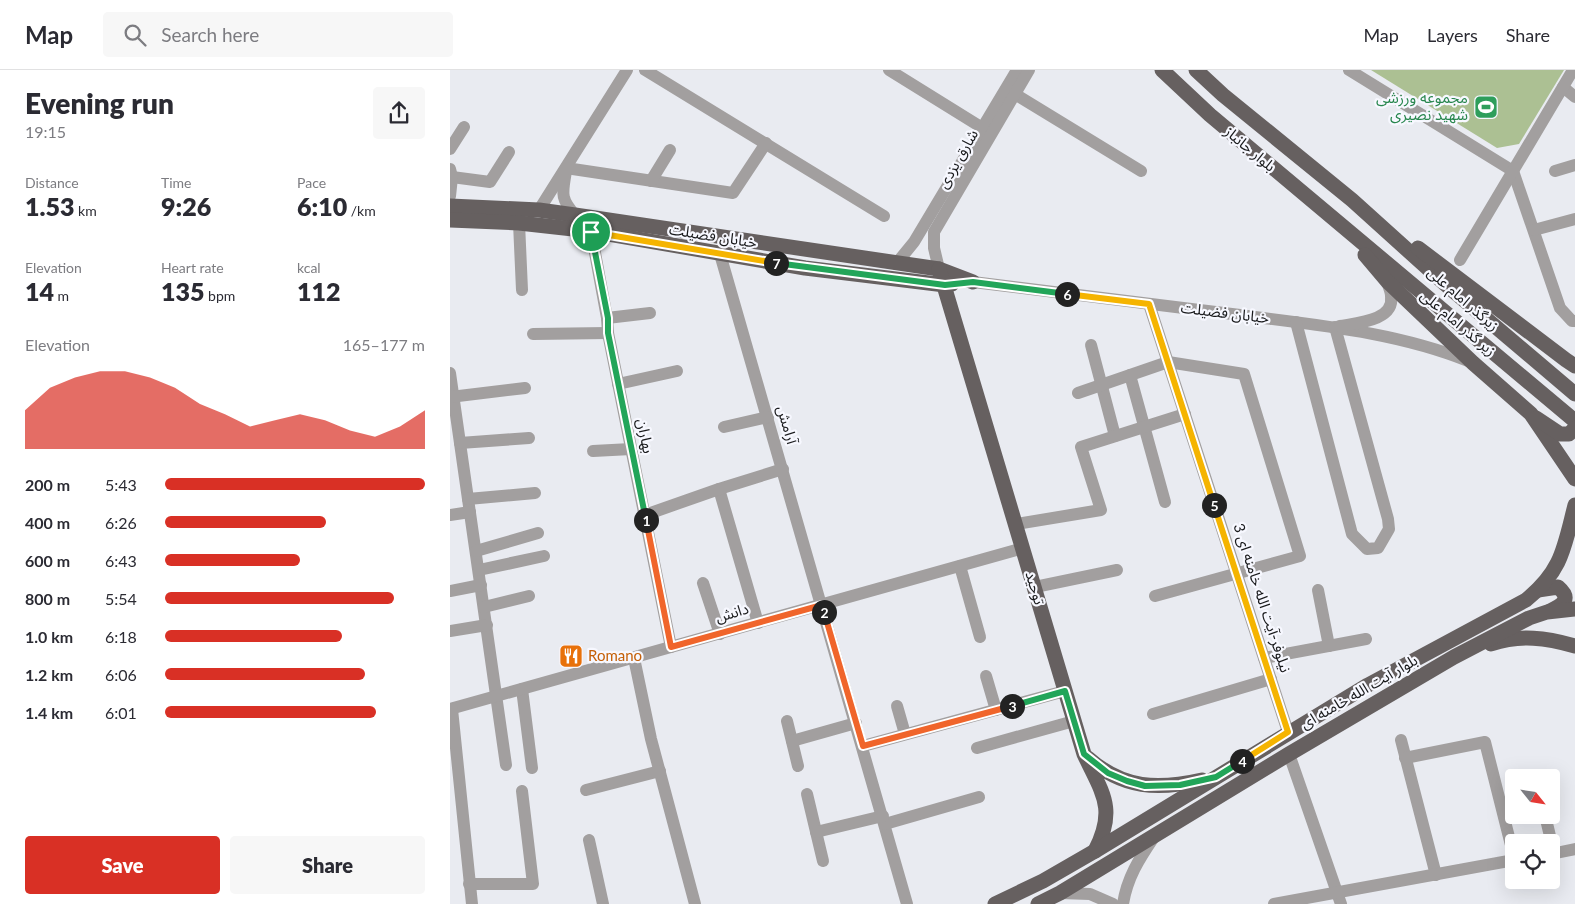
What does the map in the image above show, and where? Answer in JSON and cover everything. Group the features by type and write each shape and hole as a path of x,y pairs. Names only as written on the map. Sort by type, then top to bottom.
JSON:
{"main road":[{"name":"بلوار جانباز","path":"1162,70 1210,115 1341,225"},
{"name":"بلوار جانباز","path":"1196,70 1223,95 1352,200"},
{"path":"1352,200 1572,364"},
{"name":"زیرگذر امام علی","path":"1352,200 1444,284 1575,394"},
{"name":"خیابان فضیلت","path":"450,206 539,210 574,215 939,269 973,282"},
{"name":"خیابان فضیلت","path":"450,220 519,223 591,232 805,268 945,285 973,282"},
{"path":"1341,225 1387,281 1473,363 1531,414 1560,434 1569,434 1574,427"},
{"name":"زیر گذر امام علی","path":"1341,225 1574,427"},
{"name":"توحید","path":"939,269 1084,754 1106,805 1106,822 1102,837 1095,851"},
{"path":"1531,414 1574,479"},
{"name":"بلوار آیت الله خامنه ای","path":"995,904 1043,881 1095,851 1368,685 1526,600 1553,573 1560,560 1575,506 1575,474"},
{"path":"1538,590 1558,587 1564,592 1564,602 1547,612"},
{"name":"بلوار آیت الله خامنه ای","path":"1038,904 1060,893 1289,754 1454,657 1530,618 1547,612 1575,609"},
{"path":"1454,657 1503,640 1524,638 1546,638 1575,646"},
{"path":"1084,754 1108,773 1145,786 1180,785 1216,777"}],"street":[{"path":"539,210 627,70"},
{"path":"645,70 884,216"},
{"path":"889,70 987,131"},
{"path":"896,264 918,236 987,131 1017,70"},
{"name":"شارق یزدی","path":"939,269 934,244 934,232 987,131 1015,94 1029,70"},
{"path":"1349,70 1513,171 1560,308 1572,321 1575,321"},
{"path":"1460,260 1573,70"},
{"path":"1563,87 1575,97"},
{"path":"1015,94 1140,171"},
{"path":"450,149 464,127"},
{"path":"566,168 733,193 766,143"},
{"path":"651,181 670,150"},
{"path":"450,196 451,173 490,182 509,152"},
{"path":"1555,171 1575,165"},
{"path":"566,168 563,196 565,204 574,215"},
{"path":"1534,230 1575,219"},
{"path":"519,223 522,290"},
{"name":"بهاران","path":"591,232 608,318 608,333 671,647"},
{"path":"918,236 918,244 922,248 934,244"},
{"name":"آرامش","path":"720,254 907,904"},
{"path":"1296,322 1352,534 1366,548 1378,548 1389,529 1388,519 1335,327 1374,320 1386,312 1391,304 1392,297 1387,281"},
{"name":"خیابان فضیلت","path":"973,282 1335,327 1441,350 1473,363"},
{"name":"نیلوفر-آیت الله خامنه ای 3","path":"1149,304 1288,732"},
{"path":"608,318 650,313"},
{"path":"533,334 608,333"},
{"path":"1091,345 1100,385 1116,436"},
{"path":"1078,393 1168,362 1244,374 1300,556 1155,596"},
{"path":"618,384 677,370"},
{"path":"450,373 456,438 476,550 506,765"},
{"path":"1130,375 1146,427 1165,502"},
{"path":"452,397 525,388"},
{"path":"1016,524 1100,510 1081,447 1185,414"},
{"path":"724,427 768,417"},
{"path":"456,438 529,438"},
{"path":"593,451 631,449"},
{"path":"645,515 783,469"},
{"path":"719,489 758,623"},
{"path":"468,499 535,493"},
{"path":"450,515 470,512"},
{"path":"476,550 538,533"},
{"name":"دانش","path":"451,709 1023,548"},
{"path":"479,570 544,556"},
{"path":"960,566 980,637"},
{"path":"1035,587 1117,570"},
{"path":"703,583 720,634"},
{"path":"450,591 481,585"},
{"path":"1318,590 1329,646"},
{"path":"484,607 529,596"},
{"path":"450,632 487,625"},
{"path":"1264,658 1366,638"},
{"path":"634,658 651,739 696,904"},
{"path":"986,676 996,710"},
{"path":"1153,714 1271,680"},
{"path":"522,689 532,768"},
{"path":"863,746 1065,691"},
{"path":"897,706 905,734"},
{"path":"451,709 472,904"},
{"path":"787,721 798,766"},
{"path":"977,748 1074,721"},
{"path":"792,741 856,723"},
{"path":"1401,740 1436,874"},
{"path":"1405,758 1485,742 1508,834"},
{"path":"1289,754 1339,898"},
{"path":"586,790 660,771"},
{"path":"469,884 533,884 522,791"},
{"path":"807,794 822,861"},
{"path":"816,832 884,820 979,797"},
{"path":"1123,904 1125,888 1135,866 1154,837"},
{"path":"589,840 602,904"},
{"path":"1560,852 1575,849"},
{"path":"1274,904 1339,898 1436,874 1505,861"},
{"path":"1060,893 1090,894 1113,904"}],"green space":[{"name":"مجموعه ورزشی شهید نصیری","path":"1371,70 1564,70 1519,144 1497,148"}],"place":[{"name":"مجموعه ورزشی شهید نصیری","path":"1486,107"},
{"name":"Romano","path":"571,656"}],"route":[{"path":"591,232 805,268 945,285 973,282 1149,304 1288,732 1216,777 1180,785 1145,786 1108,773 1084,754 1065,691 863,746 822,605 671,647 608,333 608,318 591,232"}]}
